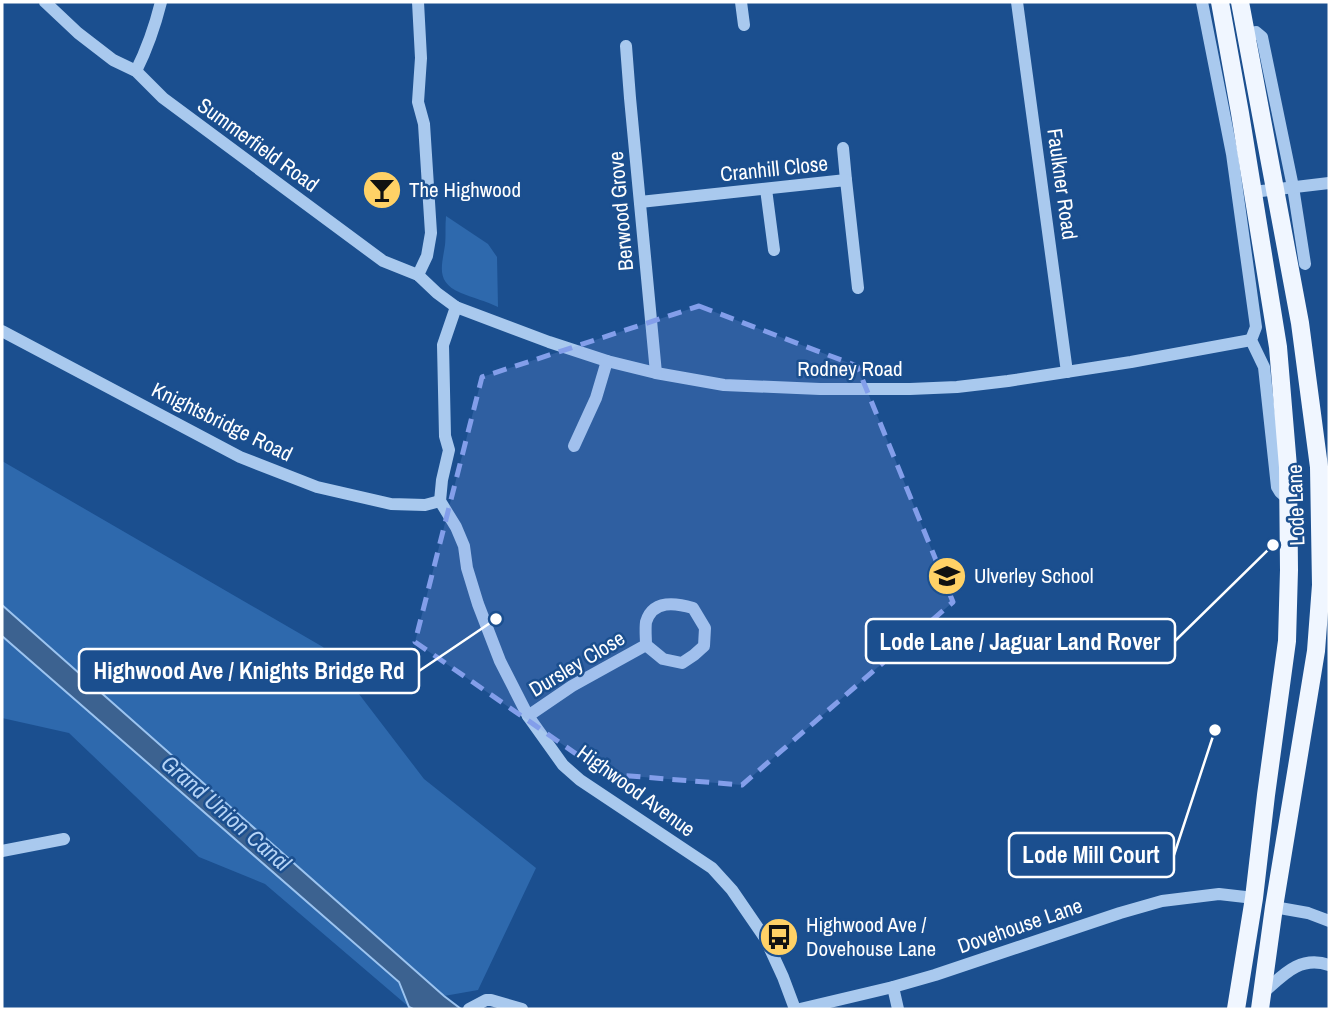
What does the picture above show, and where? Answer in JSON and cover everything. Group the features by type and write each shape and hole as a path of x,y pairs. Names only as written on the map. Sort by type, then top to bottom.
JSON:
{"main road":[{"name":"Lode Lane","path":"1220,2 1278,347 1289,499 1287,641 1254,898 1236,1009"},
{"name":"Lode Lane","path":"1240,2 1284,188 1319,467 1321,585 1316,651 1274,907 1262,1001"},
{"path":"1254,898 1274,907"}],"street":[{"name":"Summerfield Road","path":"45,2 78,33 113,60 136,71 163,99 383,261 418,275 456,307"},
{"path":"136,71 149,42 161,2"},
{"path":"418,2 421,58 418,102 424,124 431,233 427,256 418,275"},
{"path":"744,25 741,3 756,2"},
{"name":"Faulkner Road","path":"1017,2 1067,372"},
{"name":"Lode Lane","path":"1202,2 1232,154 1256,327 1251,340 1265,367 1277,487 1289,499"},
{"name":"Berwood Grove","path":"626,46 656,373"},
{"path":"843,148 846,180"},
{"name":"Cranhill Close","path":"640,202 846,180 858,288"},
{"path":"1253,191 1329,183"},
{"path":"1284,188 1305,264"},
{"path":"766,189 774,250"},
{"path":"440,501 449,450 445,436 443,345 456,307"},
{"name":"Rodney Road","path":"456,307 549,342 607,361 656,373 724,385 820,389 957,387 1067,372 1251,340"},
{"name":"Knightsbridge Road","path":"2,331 240,457 304,482 391,504 425,505 440,501"},
{"path":"574,446 596,398 607,361"},
{"name":"Highwood Avenue","path":"440,501 464,546 467,568 478,604 500,661 528,716 563,765 580,780 712,868 732,890 765,938 797,1009"},
{"name":"Dursley Close","path":"676,603 693,608 705,628 704,646 682,663 663,659 646,645 646,624 650,614 662,604 676,603"},
{"name":"Dursley Close","path":"528,716 572,686 646,645"},
{"path":"2,851 64,839"},
{"name":"Dovehouse Lane","path":"797,1009 935,975 1163,901 1219,894 1254,898"},
{"path":"1274,907 1308,913 1329,921"},
{"path":"1262,1001 1293,967 1318,961 1329,965"},
{"path":"893,987 898,1009"},
{"path":"469,1009 486,1000 522,1009"}],"highlighted area":[{"path":"699,306 857,366 953,602 742,785 605,774 415,642 482,377"}],"shaded area":[{"path":"446,216 488,244 497,257 498,307 453,289 444,279 442,267"},
{"path":"2,461 323,647 424,779 536,868 478,990 444,996 2,605"},
{"path":"2,636 399,982 409,1007 265,884 199,857 69,733 2,718"}],"water":[{"name":"Grand Union Canal","path":"2,605 461,1009 409,1007 399,982 2,636"}],"place":[{"name":"The Highwood","path":"382,190"},
{"name":"Lode Lane / Jaguar Land Rover","path":"1273,545"},
{"name":"Ulverley School","path":"947,576"},
{"name":"Highwood Ave / Knights Bridge Rd","path":"496,619"},
{"name":"Lode Mill Court","path":"1215,730"},
{"name":"Highwood Ave / Dovehouse Lane","path":"779,937"}]}
